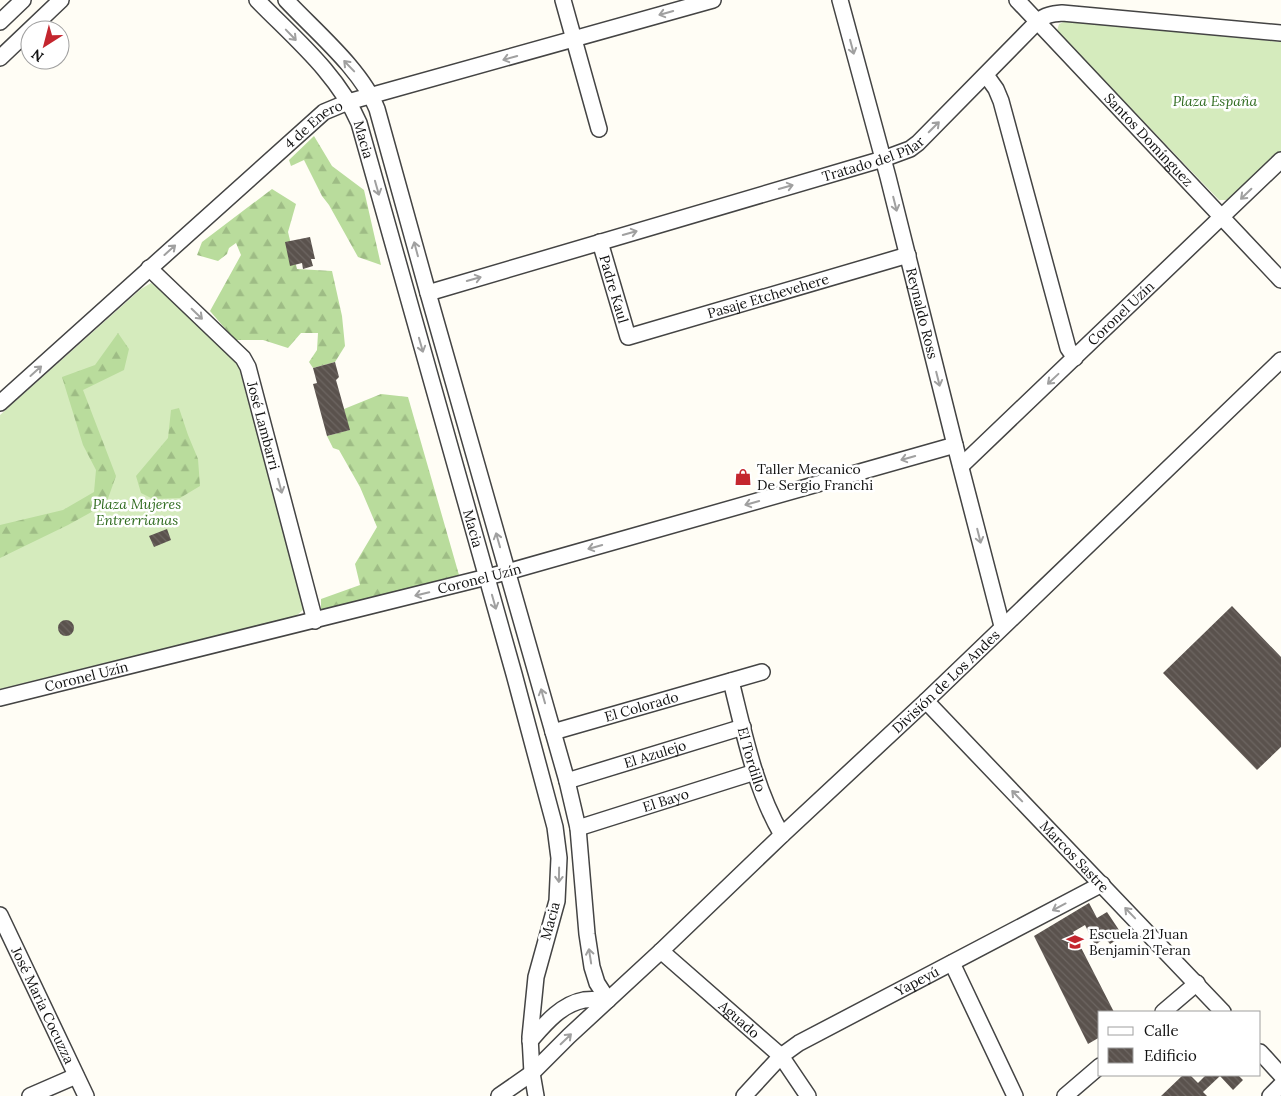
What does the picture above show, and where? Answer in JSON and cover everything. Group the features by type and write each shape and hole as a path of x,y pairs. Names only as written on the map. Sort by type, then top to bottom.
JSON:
{"street":[{"path":"0,22 23,0"},
{"path":"0,58 61,0"},
{"name":"Macia","path":"257,0 331,77 348,102 358,123 487,577 552,817 558,846 559,878 557,901 536,977 530,1041 536,1096"},
{"name":"Macia","path":"286,0 355,72 372,95 378,109 428,293 567,781 578,828 587,934 592,967 597,983 608,1000"},
{"path":"563,0 599,129"},
{"name":"4 de Enero","path":"0,404 324,112 372,95 713,0"},
{"name":"Reynaldo Ross","path":"840,0 908,255 1002,626"},
{"name":"Santos Domínguez","path":"1017,0 1281,280"},
{"name":"Tratado del Pilar","path":"428,293 883,159 910,149 1043,17 1062,13 1281,33"},
{"path":"986,75 996,89 1001,101 1068,348 1075,358"},
{"name":"Coronel Uzín","path":"961,466 1281,160"},
{"name":"Padre Kaul","path":"600,242 628,337"},
{"name":"Pasaje Etchevehere","path":"628,337 908,255"},
{"name":"José Lambarri","path":"149,268 243,358 248,367 315,621"},
{"name":"División de Los Andes","path":"499,1096 532,1073 926,701 1281,360"},
{"name":"Coronel Uzín","path":"0,698 507,572 955,445"},
{"name":"El Colorado","path":"553,732 762,672"},
{"name":"El Tordillo","path":"731,681 755,772 771,816 782,835"},
{"name":"Marcos Sastre","path":"926,701 1222,1011"},
{"name":"El Azulejo","path":"567,781 742,727"},
{"name":"El Bayo","path":"578,828 755,772"},
{"name":"Yapeyú","path":"744,1096 781,1056 799,1043 1102,884"},
{"name":"José Maria Cocuzza","path":"0,915 86,1096"},
{"name":"Aguado","path":"661,951 781,1056 808,1096"},
{"path":"952,963 1014,1096"},
{"path":"1164,1011 1197,983"},
{"path":"530,1041 546,1024 572,1004 584,1000 608,1000"},
{"path":"1261,1053 1281,1075"},
{"path":"1065,1096 1098,1068"},
{"name":"División de Los Andes","path":"518,1096 532,1073"},
{"path":"30,1096 76,1076"},
{"path":"1270,1096 1281,1086"}],"green space":[{"name":"Plaza España","path":"1066,21 1281,42 1281,151 1228,200 1219,200 1057,31 1059,24"},
{"path":"314,136 332,166 364,190 381,265 358,257 322,196 304,160 291,166 289,160"},
{"path":"272,189 296,204 288,232 297,269 332,271 342,316 345,346 335,362 313,368 309,362 317,350 318,333 301,333 288,348 263,340 235,340 210,311 241,255 236,243 218,261 197,255 202,242"},
{"name":"Plaza Mujeres Entrerrianas","path":"151,283 162,289 238,364 304,601 303,610 296,616 0,689 0,415 141,289"},
{"path":"118,333 129,349 124,370 83,390 116,476 106,504 0,558 0,525 63,510 94,492 96,470 83,445 62,377 95,365"},
{"path":"381,394 408,397 459,575 321,613 321,599 360,585 355,564 377,527 360,487 339,450 333,448 327,436 349,430 344,409"},
{"path":"179,408 198,459 200,486 180,498 153,499 141,493 136,476 168,438 171,410"}],"building":[{"path":"310,237 315,259 311,259 313,266 303,269 302,263 290,266 285,242"},
{"path":"335,362 339,377 336,380 350,430 327,436 313,384 317,383 313,368"},
{"path":"167,529 171,540 154,547 149,536"},
{"path":"1232,606 1281,657 1281,747 1257,770 1163,673"},
{"path":"66,620 74,628 66,636 58,628"},
{"path":"1089,903 1097,918 1107,912 1123,936 1110,944 1105,938 1095,945 1085,925 1073,932 1113,1011 1098,1011 1098,1038 1088,1044 1034,936"},
{"path":"1182,1076 1191,1076 1198,1083 1205,1076 1220,1076 1203,1092 1207,1096 1161,1096"},
{"path":"1220,1076 1239,1076 1243,1080 1233,1090"}],"place":[{"name":"Taller Mecanico De Sergio Franchi","path":"743,477"},
{"name":"Escuela 21 Juan Benjamin Teran","path":"1075,942"}]}
